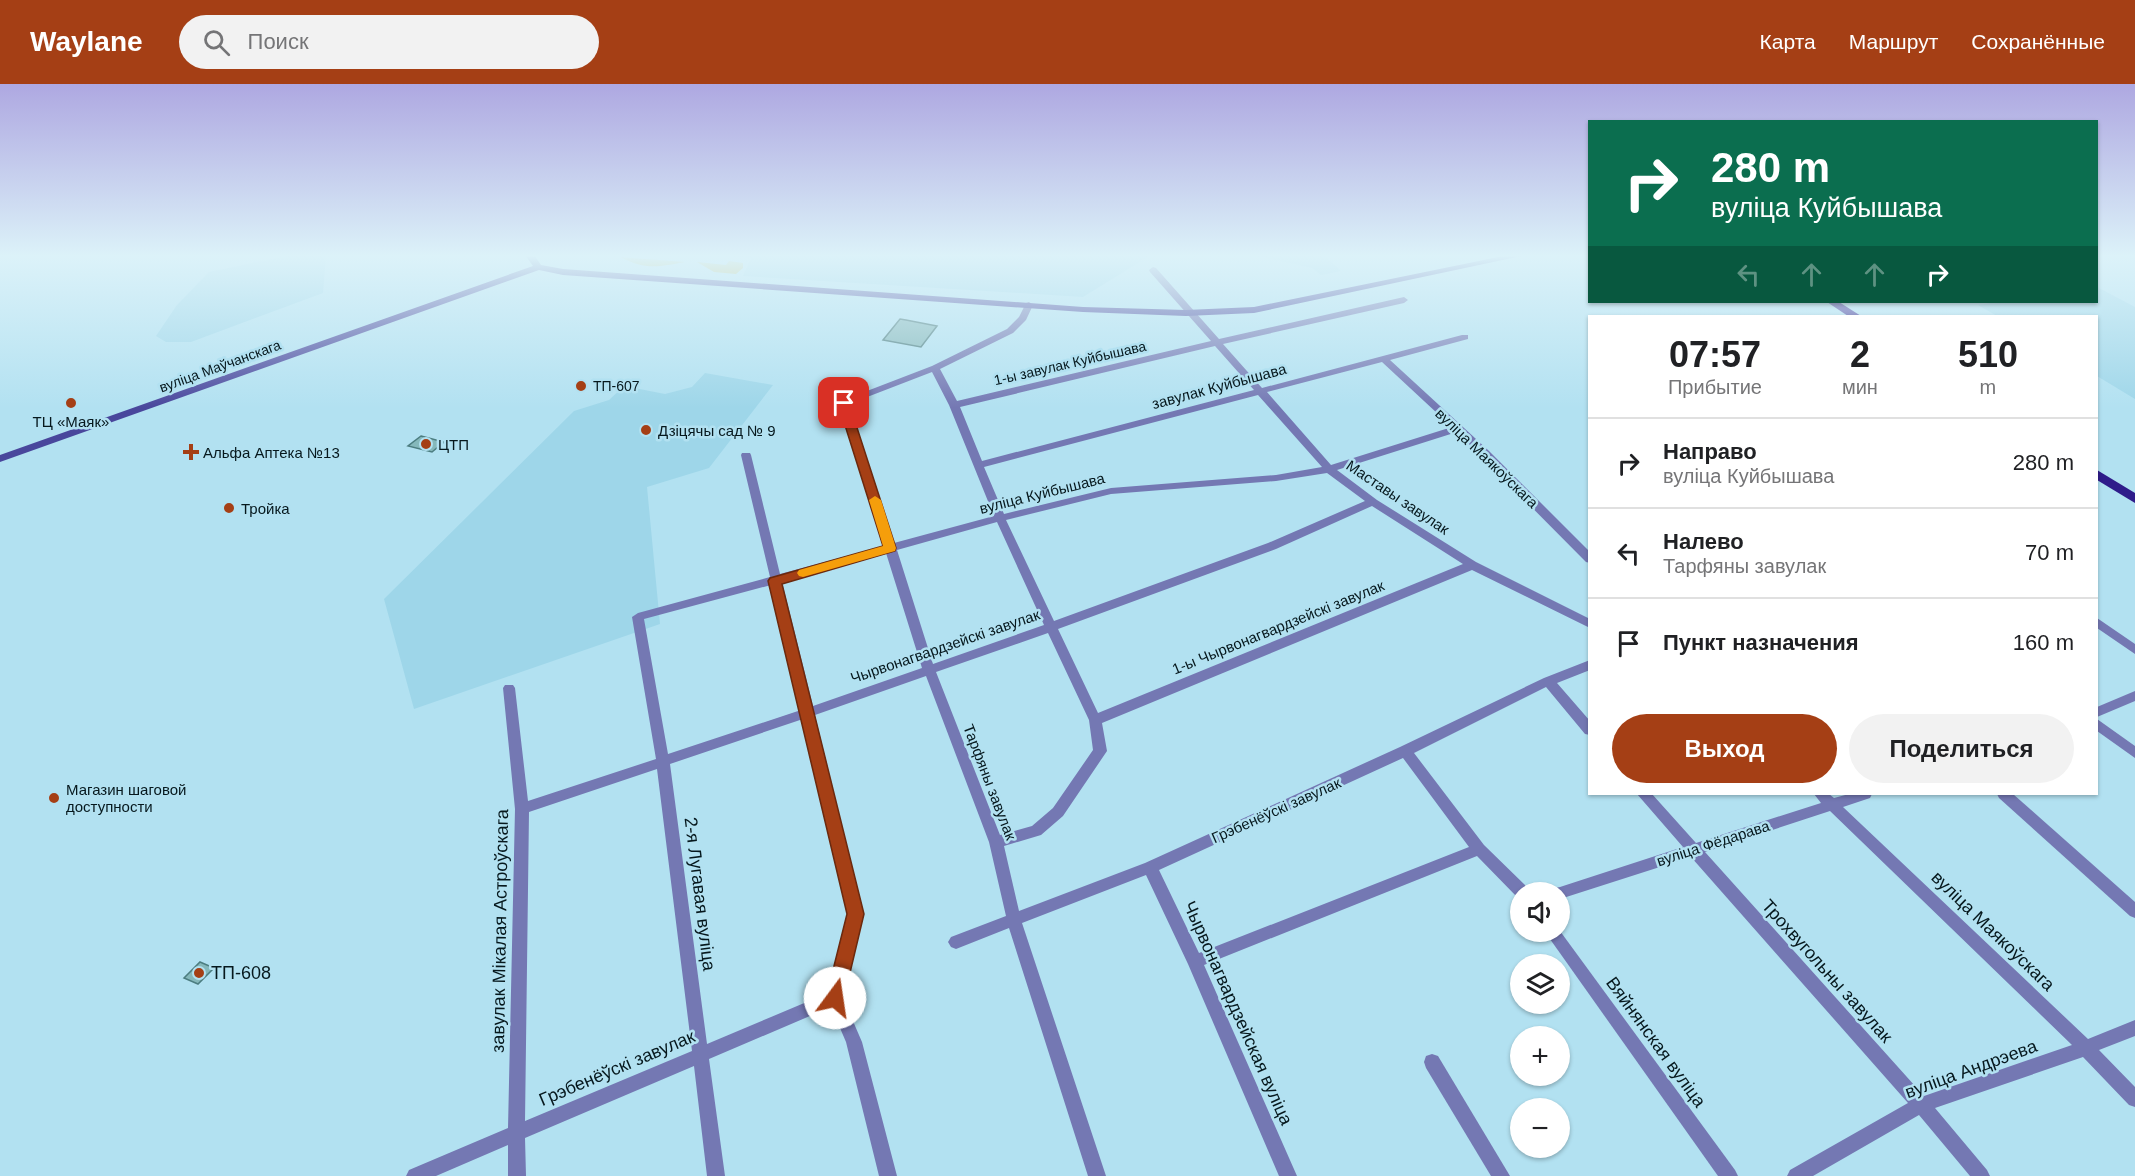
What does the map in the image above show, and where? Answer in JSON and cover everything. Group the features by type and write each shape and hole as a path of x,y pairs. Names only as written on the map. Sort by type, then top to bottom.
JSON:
{"main road":[{"name":"вуліца Маўчанскага","path":"0,459 429,306"},
{"path":"1048,306 1191,313 1254,310 1274,306"},
{"path":"1839,306 1853,315"},
{"path":"2098,475 2135,499"}],"street":[{"path":"996,842 1036,831 1058,812 1100,751 1095,720 1000,518 954,405 935,368 1010,331 1023,318 1029,306"},
{"name":"Маставы завулак","path":"1185,306 1329,469 1373,502 1472,565 1588,623"},
{"name":"1-ы завулак Куйбышава","path":"954,405 1378,306"},
{"name":"завулак Куйбышава","path":"980,465 1465,337"},
{"name":"вуліца Маякоўскага","path":"1383,358 1484,452 1588,557"},
{"name":"Тарфяны завулак","path":"935,368 844,403 929,669 996,842 1014,920 1097,1176"},
{"name":"вуліца Куйбышава","path":"638,617 1000,518 1112,491 1276,478 1329,469 1457,429"},
{"path":"746,455 774,581 856,914 835,998 854,1042 888,1176"},
{"name":"Чырвонагвардзейскі завулак","path":"522,809 807,713 1051,627 1282,542 1373,502"},
{"name":"1-ы Чырвонагвардзейскі завулак","path":"1095,720 1472,565"},
{"name":"2-я Лугавая вуліца","path":"638,617 663,762 716,1176"},
{"path":"2098,623 2135,650"},
{"name":"Грэбенёўскі завулак","path":"956,942 1150,867 1405,752 1548,681 1588,666"},
{"path":"1548,681 1588,728"},
{"name":"завулак Мікалая Астроўскага","path":"509,688 522,809 517,1176"},
{"path":"2098,712 2135,696"},
{"path":"2098,725 2135,753"},
{"path":"1405,752 1479,849 1512,882"},
{"name":"Трохвугольны завулак","path":"1645,795 1921,1105 1981,1176"},
{"name":"вуліца Фёдарава","path":"1570,889 1692,850 1827,799 1857,795"},
{"path":"2005,795 2135,911"},
{"name":"вуліца Маякоўскага","path":"1827,799 2086,1048 2135,1099"},
{"path":"1195,962 1479,849"},
{"name":"Чырвонагвардзейская вуліца","path":"1150,867 1195,962 1288,1176"},
{"name":"Вяйнянская вуліца","path":"1559,942 1729,1176"},
{"name":"Грэбенёўскі завулак","path":"415,1176 835,998"},
{"name":"вуліца Андрэева","path":"1796,1176 1921,1105 2086,1048 2135,1028"},
{"path":"1432,1062 1502,1176"}],"shaded area":[{"path":"176,306 288,306 191,342 166,342 156,336"},
{"path":"1980,306 2135,307 2135,399 2098,377 2098,315 1995,315"},
{"path":"705,373 773,385 709,468 647,487 660,624 414,709 384,599 574,411 609,400 624,386 665,394 692,387"}],"building":[{"path":"900,319 937,326 921,347 883,340"},
{"name":"ЦТП","path":"421,436 444,442 432,452 408,446"},
{"name":"ТП-608","path":"200,962 214,968 198,984 184,978"}],"slow traffic":[{"path":"803,573 890,548 875,500"}],"place":[{"name":"ТП-607","path":"581,386"},
{"name":"ТЦ «Маяк»","path":"71,403"},
{"name":"Дзіцячы сад № 9","path":"646,430"},
{"name":"ЦТП","path":"426,444"},
{"name":"Альфа Аптека №13","path":"191,452"},
{"name":"Тройка","path":"229,508"},
{"name":"Магазин шаговой доступности","path":"54,798"},
{"name":"ТП-608","path":"199,973"}],"route":[{"path":"835,998 856,914 774,581 890,548 844,403"}]}
